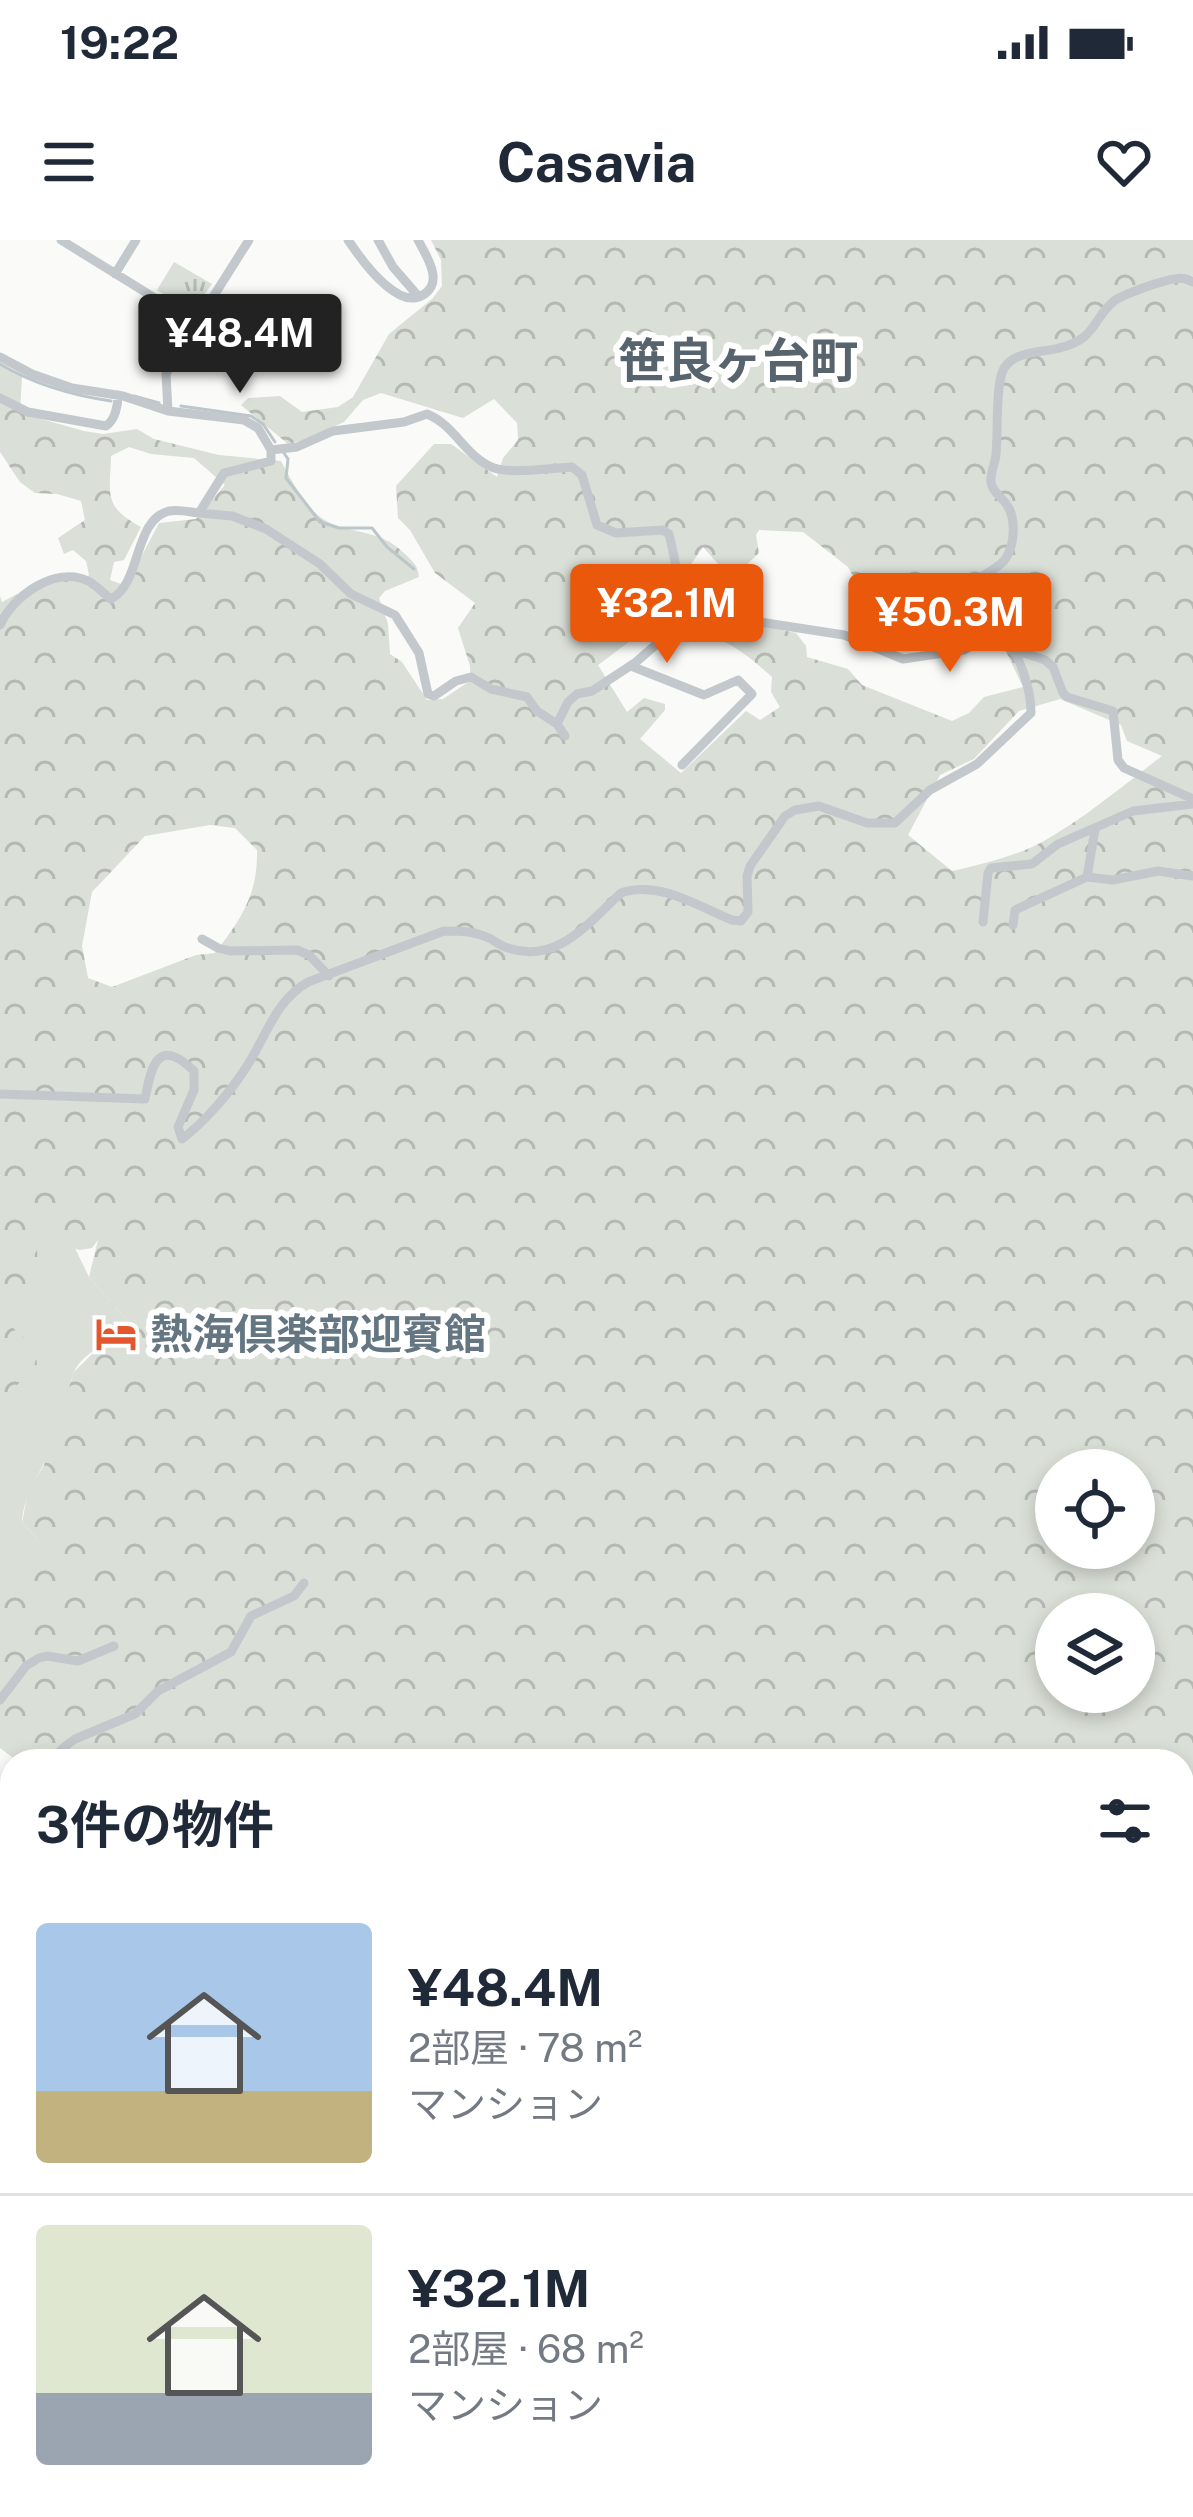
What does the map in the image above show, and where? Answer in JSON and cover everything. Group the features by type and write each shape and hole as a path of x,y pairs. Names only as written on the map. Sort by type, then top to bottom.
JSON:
{"street":[{"path":"61,240 196,321"},
{"path":"116,274 136,240"},
{"path":"168,411 166,374 172,362 188,352 196,321 247,244 230,240"},
{"path":"348,240 401,296 419,297 430,290 433,272 418,240"},
{"path":"378,240 419,297"},
{"path":"0,1094 145,1099 153,1062 170,1055 194,1071 194,1090 178,1127 182,1138 237,1080 284,1002 308,982 444,931 486,936 508,948 550,950 566,943 621,893 631,890 652,888 741,921 748,913 750,866 785,816 819,806 867,824 895,824 930,790 977,764 1030,713 1031,698 1012,648 979,592 984,574 1010,553 1014,520 991,482 1004,367 1021,355 1061,348 1083,338 1120,298 1174,279 1193,282"},
{"path":"0,357 72,388 118,395 168,411 244,419 258,428 271,450 271,461 224,473 199,513"},
{"path":"0,398 28,412 106,426 118,405 118,395"},
{"path":"271,450 297,447 333,431 404,422 427,414 443,420 480,460 499,470 572,467 582,475 597,525 616,532 663,530 669,534 689,616 631,666 592,691 577,694 557,724"},
{"path":"0,626 16,601 56,578 82,578 111,598 119,596 135,568 141,543 162,514 232,516 266,529 320,564 351,593 395,615 419,653 428,694 434,696 471,676 491,688 527,697 565,736"},
{"path":"680,581 710,610 844,634 903,659 964,650 979,642 1045,660 1067,697 1113,711 1118,760 1124,768 1193,802"},
{"path":"631,666 704,695 738,680 752,694 682,765"},
{"path":"983,922 991,868 1032,865 1058,844 1133,812 1193,802"},
{"path":"1087,877 1094,830"},
{"path":"1013,925 1016,910 1087,877 1113,880 1159,871 1193,876"},
{"path":"202,939 230,951 297,950 309,955 329,976"},
{"path":"61,1749 135,1714 158,1691 231,1652 251,1616 298,1594 304,1583"},
{"path":"0,1700 26,1666 39,1658 78,1661 113,1646"}],"green space":[{"path":"431,240 1193,240 1193,1749 0,1748 0,1590 42,1550 22,1523 28,1491 44,1465 74,1372 101,1345 124,1358 138,1356 145,1341 89,1277 98,1240 92,1248 80,1250 37,1247 39,1299 0,1295 0,1204 24,1207 0,1175 0,596 2,602 17,594 20,598 56,578 85,579 89,575 86,561 73,550 64,554 58,538 85,520 81,501 35,493 20,482 0,452 0,364 22,375 20,413 84,431 103,434 137,429 154,439 219,455 281,461 319,516 395,545 415,564 419,577 379,598 388,624 390,654 402,662 427,700 443,699 470,681 458,628 475,603 435,573 398,518 396,486 434,444 451,444 497,477 503,458 518,440 517,423 494,399 463,418 381,393 363,400 344,422 288,444 241,405 248,398 280,396 302,412 338,407 353,397 389,334 442,286 441,260","holes":["129,447 194,458 225,485 196,519 159,523 126,586 110,580 114,562 124,560 141,527 120,513 111,499 111,456","759,530 803,532 848,567 864,596 890,610 973,638 1000,639 1023,687 984,697 969,713 952,721 862,685 848,669 807,657 806,646 796,633 703,614 676,586 703,547 728,575 737,574 759,553","645,630 669,654 689,632 734,647 772,677 771,692 780,707 760,720 746,711 681,773 640,739 665,704 644,698 627,712 598,665","1060,699 1121,725 1127,741 1162,756 1090,811 1044,841 1011,855 952,871 908,835 940,775 974,759 1019,711","210,825 235,828 257,850 255,880 246,906 215,953 196,955 112,987 88,978 82,946 92,892 145,836"]},
{"path":"174,262 212,284 191,312 157,290"},
{"path":"0,1175 65,1228 89,1277 145,1341 138,1357 124,1358 100,1345 76,1368 60,1428 23,1511 22,1523 43,1551 0,1592"},
{"path":"12,1327 35,1349 37,1365 14,1388 7,1427 0,1431 0,1332"}],"waterway":[{"path":"0,364 54,388 111,401"},
{"path":"134,396 159,403"},
{"path":"181,406 251,416 275,442"},
{"path":"284,453 286,478 320,522 339,528 372,528 414,569"}],"place":[{"name":"熱海倶楽部迎賓館","path":"116,1334"}],"district":[{"name":"笹良ヶ台町","path":"738,361"}]}
